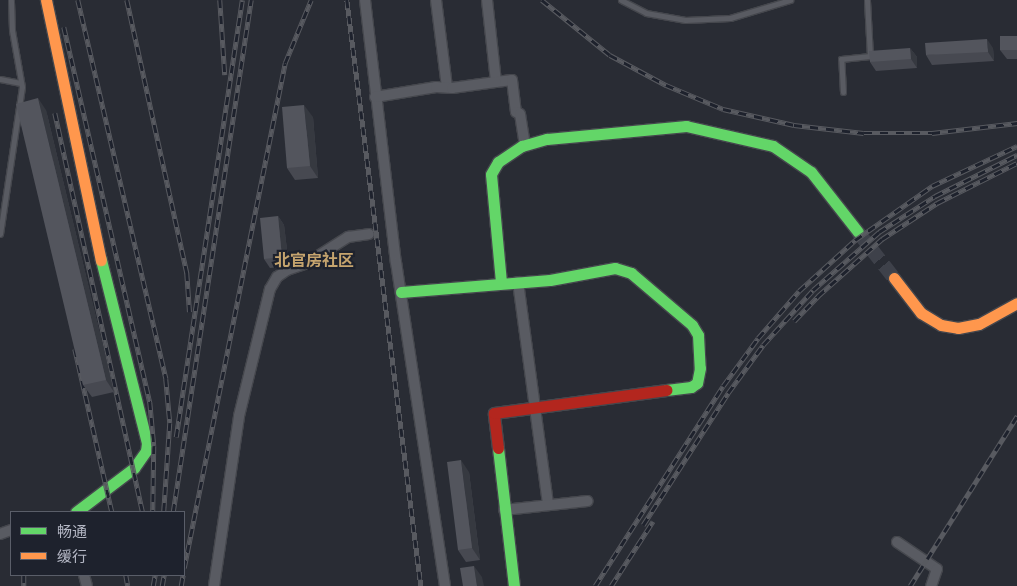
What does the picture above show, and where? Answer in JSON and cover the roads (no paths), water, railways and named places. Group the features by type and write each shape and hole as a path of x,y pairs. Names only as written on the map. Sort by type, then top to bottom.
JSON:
{"street":[{"path":"46,0 95,232 147,443 146,451 134,468 77,511"},
{"path":"365,0 375,97 401,292 445,586"},
{"path":"436,0 447,87"},
{"path":"486,0 496,82"},
{"path":"375,97 512,80 516,112 520,114 525,145"},
{"path":"501,282 491,174 498,162 525,145 547,139 611,135 668,126 686,126 773,146 793,157 811,172 858,232"},
{"path":"214,586 239,416 270,289 277,277 287,270 307,263 348,237 369,234"},
{"path":"401,292 501,282 550,280 615,268 630,273 692,325 698,335 700,350 697,383 691,387 494,413 514,586"},
{"path":"894,278 921,313 941,325 958,328 979,324 1017,303"},
{"path":"518,282 548,505"},
{"path":"504,510 588,501"},
{"path":"897,542 937,568 931,586"}],"lane":[{"path":"0,234 22,83 12,30 12,0"},
{"path":"621,0 646,13 685,20 730,18 790,0"},
{"path":"843,92 841,58 870,56 867,0"},
{"path":"0,80 22,83"}],"tunnel":[{"path":"858,232 894,278"}],"railway":[{"path":"78,0 166,379 170,423 164,511"},
{"path":"127,0 187,273 190,312"},
{"path":"220,0 225,75"},
{"path":"176,437 242,0"},
{"path":"173,511 251,0"},
{"path":"185,563 285,63 311,0"},
{"path":"347,0 421,586"},
{"path":"542,0 610,55 666,85 723,109 794,125 864,133 932,133 1017,123"},
{"path":"64,27 150,402 154,446 153,511"},
{"path":"55,113 143,511"},
{"path":"595,586 723,386 758,338 799,291 855,240 932,186 1017,146"},
{"path":"643,525 728,393 763,345 813,290 879,232 935,196 1017,155"},
{"path":"794,321 818,296 882,239 937,203 1017,163"},
{"path":"75,349 112,511"},
{"path":"910,586 1017,416"},
{"path":"611,586 653,521"},
{"path":"24,576 24,586"},
{"path":"126,576 128,586"},
{"path":"153,586 155,576"},
{"path":"162,586 164,576"},
{"path":"181,586 183,576"}],"district":[{"name":"北官房社区","path":"314,261"}]}
